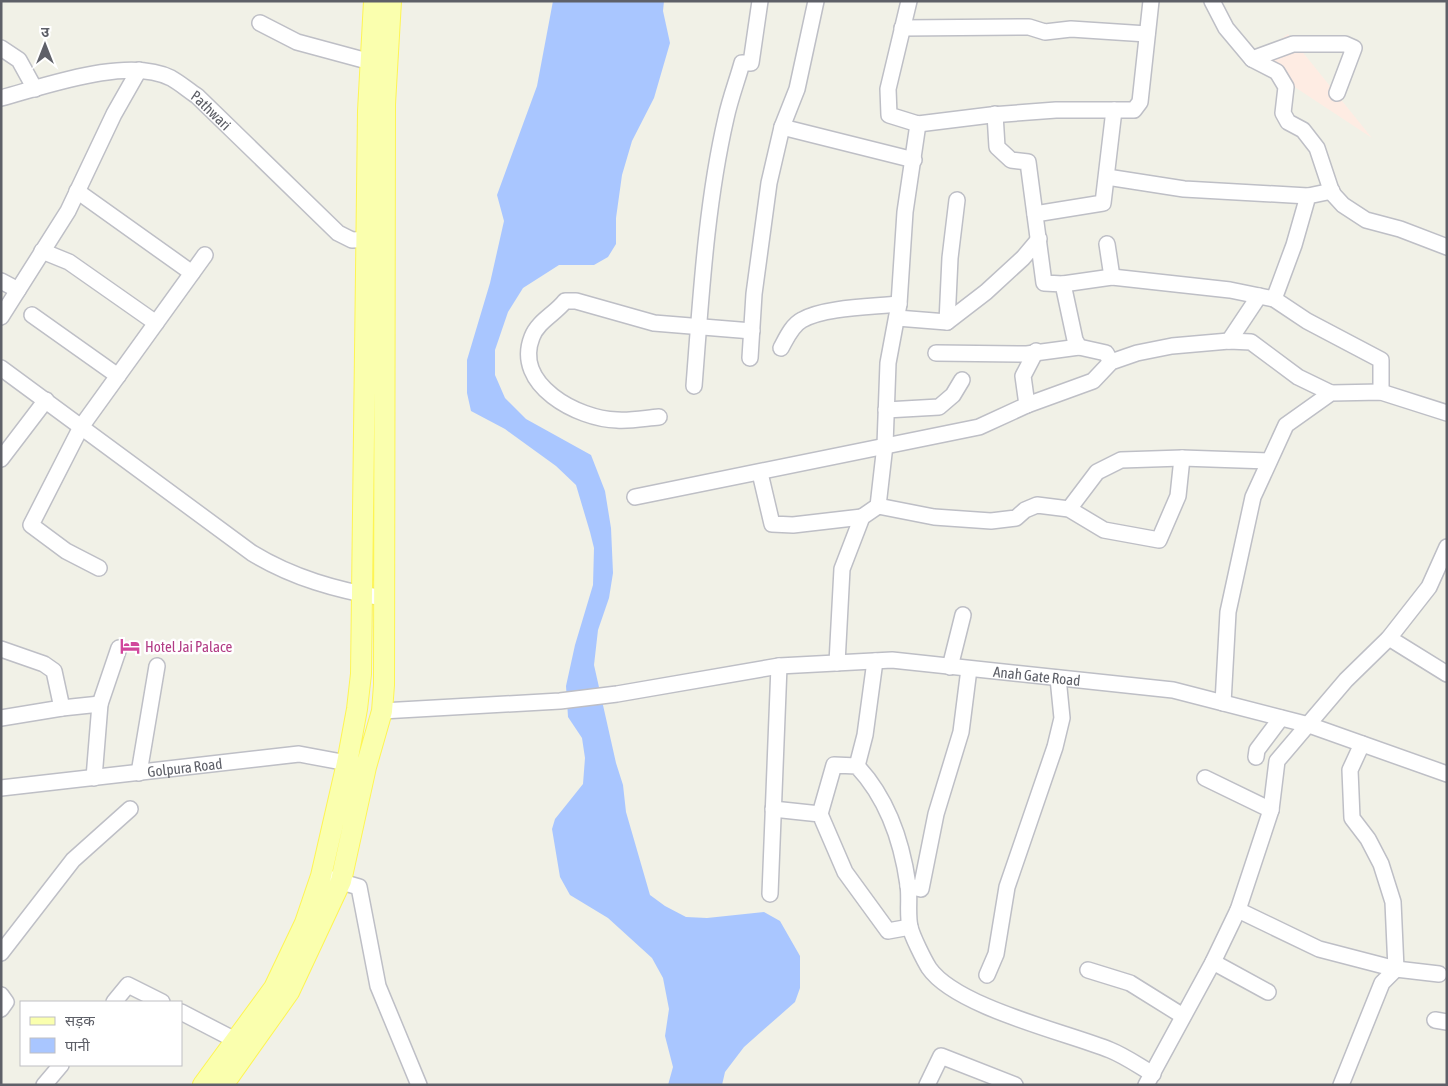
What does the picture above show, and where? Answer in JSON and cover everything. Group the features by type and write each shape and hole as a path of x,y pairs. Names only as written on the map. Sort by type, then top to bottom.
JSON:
{"main road":[{"path":"223,1085 289,992 341,881 366,767 383,708 377,239 368,112 374,1"},
{"path":"203,1085 274,988 306,923 322,876 347,763 358,702 360,594 377,239 391,1"},
{"path":"358,702 361,694 372,690 382,696 383,708"},
{"path":"352,734 355,743 361,747 371,744 375,738"}],"street":[{"path":"694,386 698,328 715,182 726,117 742,63 751,63 760,1"},
{"path":"750,358 754,294 769,183 782,126 797,89 816,1"},
{"path":"909,1 888,89 889,115 918,124 996,114 1056,110 1134,110 1140,102 1151,1"},
{"path":"1212,1 1226,28 1252,59 1277,72 1286,87 1283,113 1288,122 1303,130 1318,148 1332,191 1343,205 1366,220 1400,229 1447,247"},
{"path":"260,23 298,42 371,62"},
{"path":"902,28 1030,27 1045,32 1072,29 1147,34"},
{"path":"1252,59 1294,44 1345,44 1354,48 1337,93"},
{"path":"1,48 19,60 35,89"},
{"path":"1,317 42,252 77,191 114,114 140,70"},
{"name":"Pathwari","path":"1,98 102,72 140,70 170,78 197,96 338,233 352,240 377,239"},
{"path":"1035,214 1103,203 1114,110"},
{"path":"996,114 997,147 1012,160 1028,162 1044,283 1063,284 1112,277 1230,290 1274,299 1307,321 1381,360 1381,392"},
{"path":"878,506 885,444 888,363 898,311 905,212 918,124"},
{"path":"782,126 914,160"},
{"path":"1107,177 1184,189 1308,196 1332,191"},
{"path":"77,191 192,273"},
{"path":"1274,299 1294,245 1308,196"},
{"path":"947,322 950,258 957,200"},
{"path":"947,322 992,286 1023,258 1039,239"},
{"path":"1107,244 1112,277"},
{"path":"42,252 69,262 156,323"},
{"path":"100,568 66,551 31,525 81,427 206,254"},
{"path":"1,281 18,290"},
{"path":"1063,284 1075,340 1079,347"},
{"path":"1229,341 1259,296"},
{"path":"660,417 616,420 585,413 550,396 532,375 528,357 532,338 540,323 555,314 565,301 576,301 654,323 752,331"},
{"path":"781,348 789,333 801,320 833,311 898,311 947,322"},
{"path":"32,315 118,376"},
{"path":"635,496 760,472 885,444 980,427 1026,405 1093,381 1112,362 1137,353 1172,346 1229,341 1251,342 1298,377 1331,393 1381,392 1447,413"},
{"path":"936,353 1027,354 1036,351 1079,347 1106,353 1112,362"},
{"path":"1026,405 1023,376 1036,351"},
{"path":"1,368 252,553 273,566 325,586 383,598"},
{"path":"886,410 940,407 953,395 962,380"},
{"path":"1223,703 1228,612 1253,497 1286,425 1331,393"},
{"path":"1,459 46,400"},
{"path":"1070,508 1097,472 1121,460 1182,458 1269,461"},
{"path":"760,472 772,524 793,525 862,517 878,506 934,517 991,521 1016,518 1025,510 1037,506 1070,508 1104,530 1158,540 1178,496 1182,458"},
{"path":"837,663 842,569 862,517"},
{"path":"910,927 888,931 845,872 820,814 834,765 857,766 871,781 886,807 899,842 908,886 910,927 930,969 950,987 998,1010 1112,1051 1150,1080 1213,962 1238,910 1271,810 1277,761 1346,680 1389,638 1429,587 1447,547"},
{"path":"950,667 963,615"},
{"path":"1389,638 1447,674"},
{"path":"94,778 100,704 119,648"},
{"path":"1,649 44,664 54,671 62,708"},
{"name":"Anah Gate Road","path":"383,708 560,701 617,694 779,666 892,660 1173,690 1309,725 1447,774"},
{"path":"857,766 866,736 875,661"},
{"path":"139,773 157,666"},
{"path":"770,894 779,666"},
{"path":"908,886 921,888 936,814 960,732 969,669"},
{"path":"987,975 996,954 1007,887 1055,747 1062,718 1058,678"},
{"path":"1,718 100,704"},
{"path":"1256,757 1257,750 1281,718"},
{"path":"1341,1085 1382,983 1396,969 1393,902 1381,864 1368,839 1352,818 1350,770 1362,744"},
{"name":"Golpura Road","path":"1,788 299,754 366,767"},
{"path":"1205,778 1271,810"},
{"path":"1,953 72,860 130,809"},
{"path":"774,809 820,814"},
{"path":"322,876 359,887 378,986 419,1085"},
{"path":"1238,910 1319,949 1396,969 1439,974"},
{"path":"1213,962 1268,992"},
{"path":"1088,970 1130,983 1183,1016"},
{"path":"115,1001 128,985 160,1001"},
{"path":"1,995 6,1002 1,1009"},
{"path":"182,1013 237,1041"},
{"path":"928,1085 941,1056 1015,1085"},
{"path":"44,1085 60,1066"}],"shaded area":[{"path":"1288,34 1372,138 1252,59"}],"water":[{"path":"553,1 664,1 663,11 670,43 654,98 632,141 622,175 616,218 616,244 608,257 594,265 559,265 523,288 508,312 495,350 495,375 505,398 526,419 591,455 605,491 611,528 613,573 609,598 598,630 594,665 616,763 623,785 626,812 650,895 665,906 686,917 707,918 764,912 780,921 800,956 800,988 795,1002 744,1047 725,1072 722,1085 668,1085 673,1067 665,1036 669,1009 663,978 652,958 608,918 570,895 560,877 552,829 555,819 583,784 585,758 582,738 568,717 566,686 575,645 593,585 594,548 576,485 556,466 505,429 471,411 467,393 467,360 490,283 504,221 497,195 537,86"}],"place":[{"name":"Hotel Jai Palace","path":"130,646"}]}
